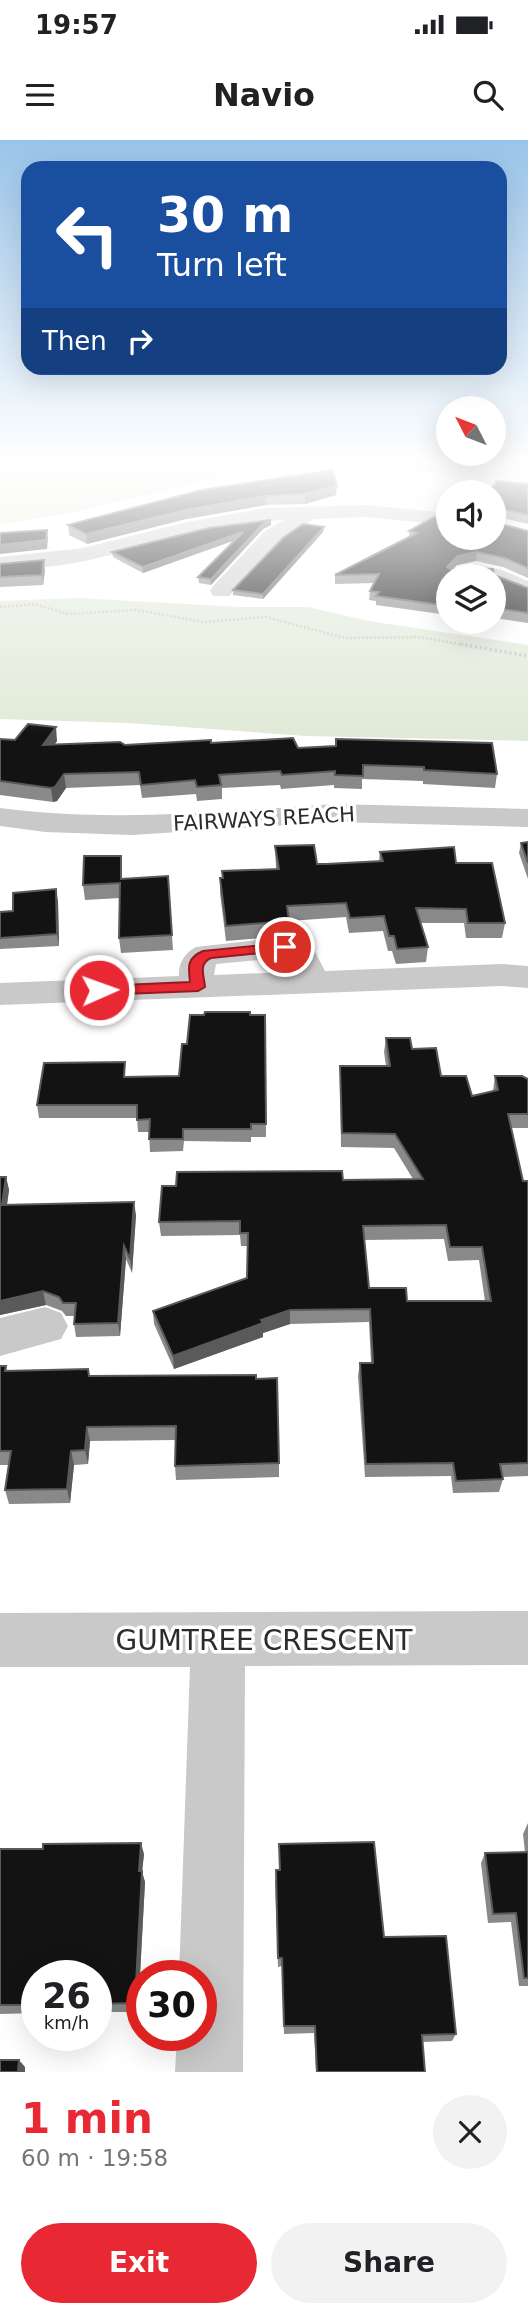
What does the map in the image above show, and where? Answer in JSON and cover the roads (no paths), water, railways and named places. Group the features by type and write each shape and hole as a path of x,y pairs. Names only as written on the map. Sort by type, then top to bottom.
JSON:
{"street":[{"path":"0,564 90,553"},
{"path":"221,592 257,553"},
{"path":"506,581 528,590"},
{"path":"506,588 528,590"},
{"name":"FAIRWAYS REACH","path":"0,817 45,823 132,826 336,813 528,818"},
{"path":"0,994 502,975 528,977"},
{"path":"0,1338 45,1326"},
{"name":"GUMTREE CRESCENT","path":"0,1640 528,1638"},
{"path":"209,2072 218,1641"}]}
